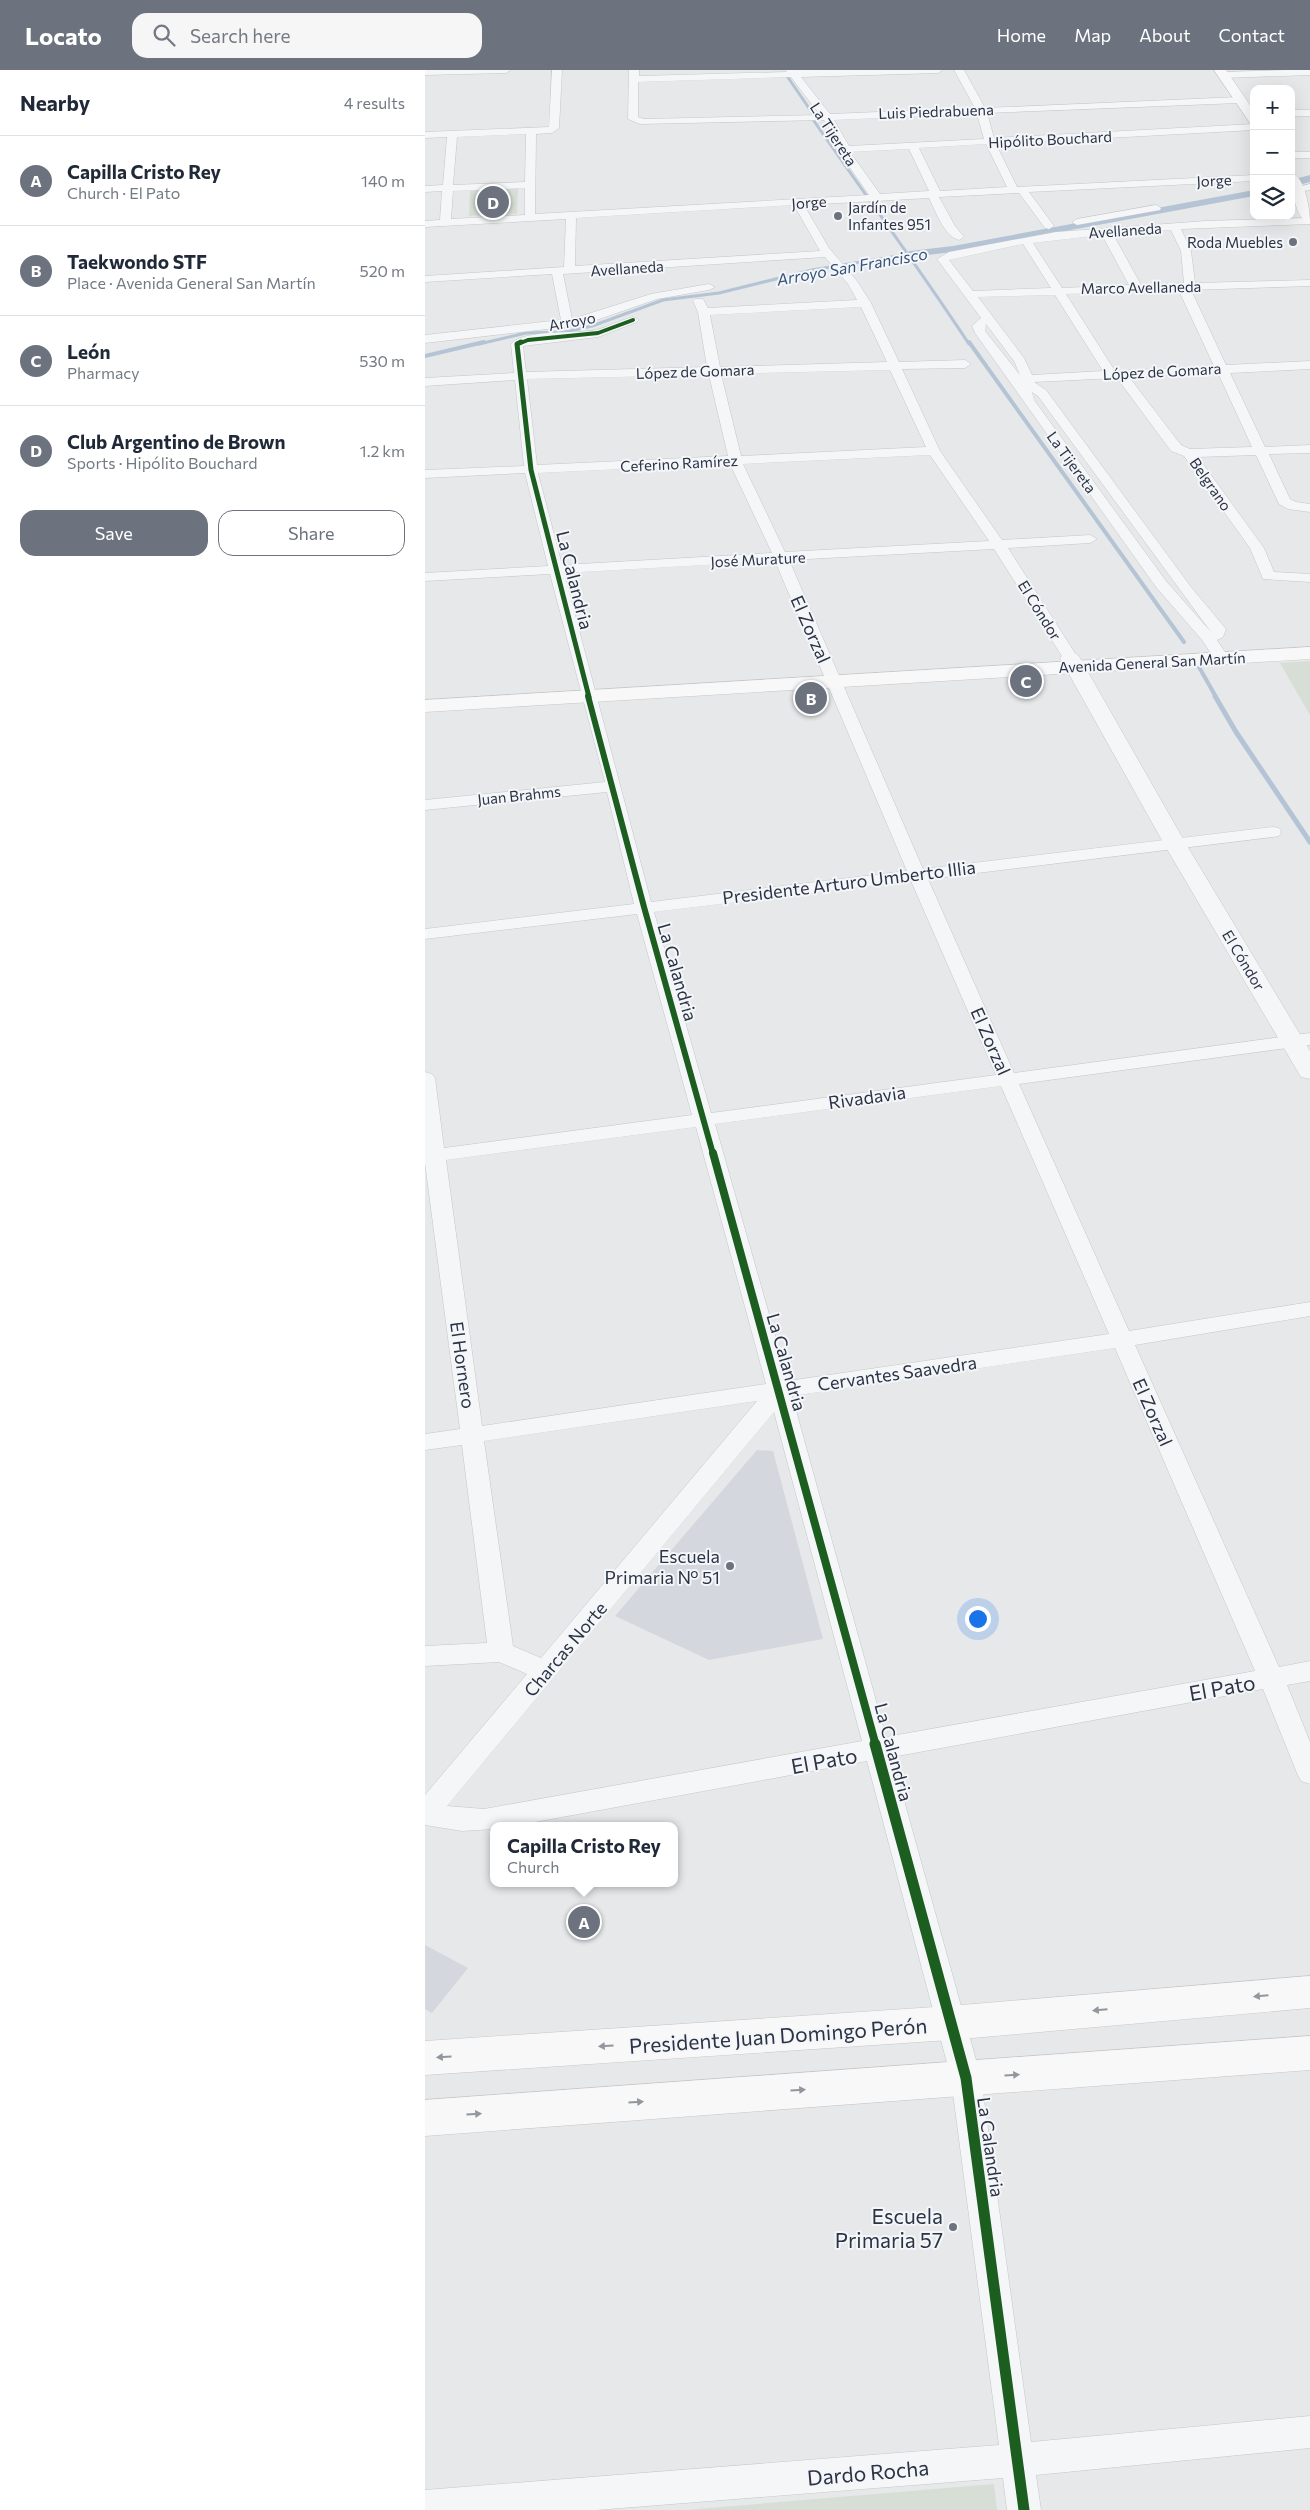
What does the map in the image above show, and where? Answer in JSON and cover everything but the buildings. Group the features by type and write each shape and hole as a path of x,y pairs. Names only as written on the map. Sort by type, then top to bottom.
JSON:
{"main road":[{"path":"1227,72 1239,100 1250,113"},
{"path":"1227,72 1250,111"},
{"path":"1295,167 1310,221"},
{"name":"Avenida General San Martín","path":"425,706 588,692 1072,662 1215,649 1310,645"},
{"name":"Avenida General San Martín","path":"1215,649 1310,653"},
{"name":"Avenida General San Martín","path":"425,697 588,692"},
{"name":"Presidente Juan Domingo Perón","path":"425,2058 950,2023 1310,1992"},
{"path":"425,2118 1310,2053"}],"street":[{"path":"425,72 506,70"},
{"path":"425,136 544,132 554,128 557,70"},
{"path":"635,75 938,70"},
{"path":"959,70 981,109 991,142 1017,190 1049,226"},
{"name":"La Tijereta","path":"792,72 826,116 846,149 845,153 871,198"},
{"path":"1227,72 1310,72"},
{"name":"Luis Piedrabuena","path":"635,75 633,119 637,121 669,122 1239,100"},
{"path":"1295,113 1310,113"},
{"name":"Hipólito Bouchard","path":"846,149 991,142 1250,116"},
{"path":"530,219 531,132"},
{"path":"445,223 452,135"},
{"path":"913,147 950,227 959,237"},
{"path":"1295,156 1310,155"},
{"name":"Jorge","path":"425,224 571,217 934,194 1250,178"},
{"path":"425,189 530,185"},
{"name":"El Cóndor","path":"799,203 830,256 845,273 865,303 934,451 999,545 1072,662 1175,844 1301,1040 1310,1072"},
{"path":"999,234 1156,208"},
{"path":"567,323 563,271 571,217"},
{"name":"Avellaneda","path":"943,259 949,255 1056,235 1175,226 1310,221"},
{"path":"1175,226 1186,251 1186,286 1219,368 1284,501 1293,506 1310,508"},
{"path":"1106,232 1136,287"},
{"name":"Belgrano","path":"1026,240 1115,374 1176,448 1189,453 1257,548 1266,573 1273,577 1310,578"},
{"name":"Avellaneda","path":"425,279 830,256"},
{"name":"La Tijereta","path":"943,259 971,294 1019,361 1027,385 1027,400 1165,588 1215,649"},
{"name":"Marco Avellaneda","path":"971,294 1057,289 1310,283"},
{"name":"Arroyo","path":"428,340 567,323 598,317 641,300 667,293 704,300"},
{"path":"704,300 865,303"},
{"name":"El Zorzal","path":"704,300 714,370 735,460 781,558 917,874 1271,1678 1310,1773"},
{"name":"López de Gomara","path":"988,319 978,326 979,331 1013,379 1027,385 1115,374 1310,365"},
{"name":"La Calandria","path":"633,320 598,333 520,342 517,344 531,470 644,907 878,1750 966,2078 1024,2510"},
{"name":"López de Gomara","path":"425,382 520,376 965,364"},
{"path":"1027,385 1042,393 1179,581 1219,628 1215,649"},
{"path":"1189,453 1310,450"},
{"name":"Ceferino Ramírez","path":"425,474 934,451"},
{"path":"1113,519 1133,518"},
{"name":"José Murature","path":"425,577 1091,539"},
{"path":"1165,588 1179,581"},
{"name":"Juan Brahms","path":"425,805 614,786"},
{"name":"Presidente Arturo Umberto Illia","path":"425,934 1273,832"},
{"name":"Rivadavia","path":"430,1156 703,1118 1301,1040"},
{"name":"El Hornero","path":"425,1078 430,1156 472,1434 501,1652"},
{"name":"Cervantes Saavedra","path":"425,1442 1121,1340 1310,1310"},
{"name":"Charcas Norte","path":"425,1814 779,1390"},
{"path":"425,1656 501,1652 546,1671"},
{"name":"El Pato","path":"425,1814 462,1820 484,1820 1310,1671"},
{"name":"Dardo Rocha","path":"425,2507 1018,2460 1310,2432"}],"shaded area":[{"path":"518,188 517,214 469,216 470,190"},
{"path":"1310,661 1310,715 1280,663"},
{"name":"Escuela Primaria Nº 51","path":"757,1450 773,1451 823,1639 709,1660 615,1616"},
{"path":"425,1945 468,1968 432,2013 425,2009"},
{"path":"994,2484 997,2510 686,2510"}],"waterway":[{"path":"787,76 813,114"},
{"path":"814,121 908,254"},
{"name":"Arroyo San Francisco","path":"1295,183 1310,178"},
{"name":"Arroyo San Francisco","path":"910,254 953,249 1250,194"},
{"name":"Arroyo San Francisco","path":"479,344 526,333 565,332 592,326 663,300 719,293 812,270 908,254"},
{"path":"908,254 969,344"},
{"name":"Arroyo San Francisco","path":"425,356 484,342"},
{"path":"969,342 1184,642"},
{"path":"1199,667 1216,697"},
{"path":"1215,696 1236,732 1310,842"}],"cycle path":[{"path":"633,320 598,333 528,340 517,344 531,470 644,907 779,1390 966,2078 1024,2510"}],"place":[{"name":"Club Argentino de Brown","path":"493,202"},
{"name":"Jardín de Infantes 951","path":"838,216"},
{"name":"Roda Muebles","path":"1293,242"},
{"name":"León","path":"1026,681"},
{"name":"Taekwondo STF","path":"811,698"},
{"name":"Escuela Primaria Nº 51","path":"730,1566"},
{"name":"Capilla Cristo Rey","path":"584,1922"},
{"name":"Escuela Primaria 57","path":"953,2227"}]}
